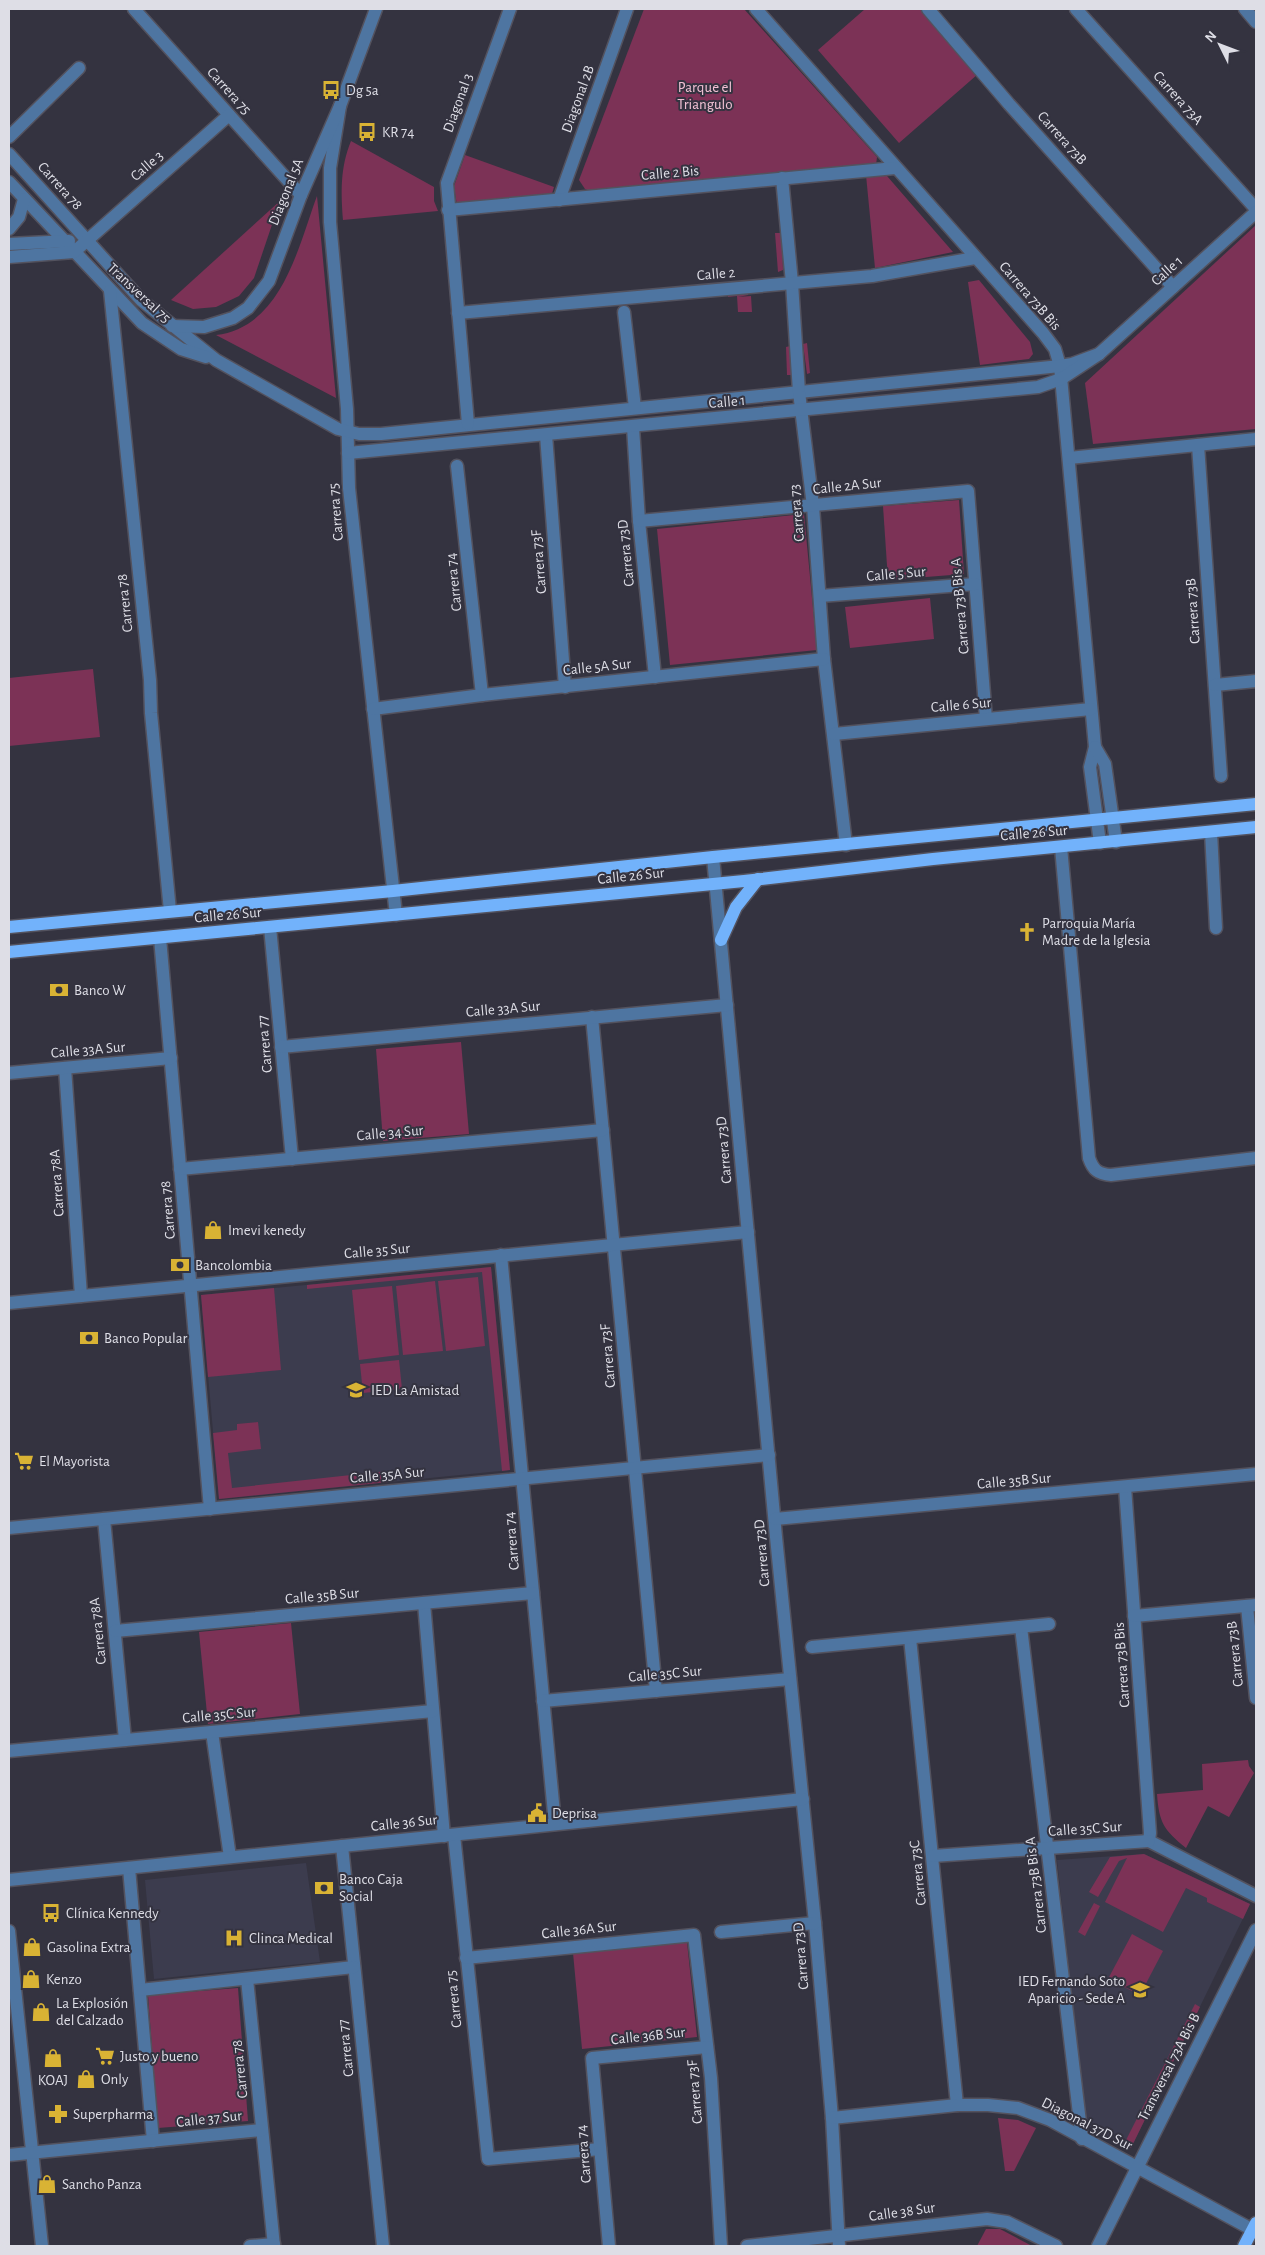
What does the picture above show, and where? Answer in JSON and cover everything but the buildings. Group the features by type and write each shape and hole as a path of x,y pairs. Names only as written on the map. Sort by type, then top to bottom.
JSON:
{"main road":[{"name":"Calle 26 Sur","path":"9,927 393,891 713,857 1256,804"},
{"name":"Calle 26 Sur","path":"9,952 716,884 1061,846 1256,827"},
{"path":"721,940 736,907 758,879"},
{"path":"1244,2246 1255,2226"}],"street":[{"name":"Carrera 75","path":"134,9 301,195"},
{"name":"Diagonal 5A","path":"172,326 204,327 233,318 248,308 269,281 301,195 340,106 376,9"},
{"name":"Diagonal 3","path":"448,210 447,183 451,170 510,9"},
{"name":"Diagonal 2B","path":"559,200 627,9"},
{"name":"Carrera 73B Bis","path":"756,9 1043,333 1055,349 1060,366 1092,709 1095,747 1090,767 1100,843"},
{"name":"Carrera 73B","path":"928,9 1173,287"},
{"name":"Carrera 73A","path":"1076,9 1256,210"},
{"path":"1245,9 1256,22"},
{"path":"9,137 80,68"},
{"name":"Carrera 75","path":"340,106 333,138 329,188 348,432 349,488 396,915"},
{"name":"Calle 3","path":"74,252 229,115"},
{"name":"Carrera 78","path":"9,154 87,240"},
{"name":"Calle 2 Bis","path":"448,210 895,168"},
{"name":"Carrera 73","path":"782,178 800,392 813,506 824,659 846,845"},
{"path":"9,182 74,252"},
{"path":"9,229 19,217 24,199"},
{"path":"448,210 468,424"},
{"name":"Calle 1","path":"348,453 1038,387 1061,379 1100,354 1256,210"},
{"path":"9,244 87,240"},
{"name":"Transversal 75","path":"87,240 141,300 216,360 317,418 348,432"},
{"path":"9,257 74,252"},
{"name":"Transversal 75","path":"74,252 142,323 181,349 216,360"},
{"name":"Calle 2","path":"458,313 872,276 975,258"},
{"name":"Carrera 78","path":"110,291 150,680 151,713 170,911"},
{"path":"624,312 635,408"},
{"name":"Calle 1","path":"348,432 381,434 1060,366 1072,364 1100,354"},
{"path":"567,415 570,433"},
{"name":"Carrera 73D","path":"633,427 639,521 655,676"},
{"name":"Carrera 73F","path":"546,435 565,687"},
{"path":"1069,458 1256,439"},
{"name":"Carrera 73B","path":"1198,445 1221,776"},
{"name":"Carrera 74","path":"457,466 482,695"},
{"name":"Calle 2A Sur","path":"639,521 968,491"},
{"name":"Carrera 73B Bis A","path":"968,491 986,719"},
{"name":"Calle 5 Sur","path":"820,596 974,584"},
{"name":"Calle 5A Sur","path":"373,709 482,695 824,659"},
{"path":"1215,686 1256,681"},
{"name":"Calle 6 Sur","path":"834,734 1092,709"},
{"name":"Carrera 73B Bis","path":"1095,747 1105,764 1116,842"},
{"path":"1211,832 1216,928"},
{"path":"1061,846 1092,1166 1096,1171 1111,1174 1256,1158"},
{"name":"Carrera 73D","path":"713,857 790,1679 815,1923 832,2118 838,2242"},
{"name":"Carrera 77","path":"270,927 292,1159"},
{"name":"Carrera 78","path":"160,938 210,1509"},
{"name":"Calle 33A Sur","path":"281,1047 727,1005"},
{"name":"Carrera 73F","path":"592,1017 656,1691"},
{"name":"Calle 33A Sur","path":"9,1073 171,1058"},
{"name":"Carrera 78A","path":"65,1068 81,1296"},
{"name":"Calle 34 Sur","path":"180,1169 603,1130"},
{"name":"Calle 35 Sur","path":"9,1303 748,1232"},
{"name":"Carrera 74","path":"501,1256 555,1824"},
{"name":"Calle 35A Sur","path":"9,1528 769,1455"},
{"name":"Calle 35B Sur","path":"775,1519 1256,1474"},
{"name":"Carrera 73B Bis","path":"1125,1487 1149,1841"},
{"name":"Carrera 78A","path":"104,1519 125,1740"},
{"name":"Calle 35B Sur","path":"115,1631 533,1593"},
{"name":"Carrera 75","path":"424,1603 433,1711 466,1958 488,2159 600,2149"},
{"path":"1134,1616 1252,1606"},
{"name":"Carrera 73B","path":"1252,1606 1256,1698"},
{"path":"812,1647 1049,1624"},
{"name":"Carrera 73B Bis A","path":"1021,1627 1082,2139"},
{"name":"Carrera 73C","path":"910,1638 957,2105"},
{"name":"Calle 35C Sur","path":"543,1701 790,1679"},
{"name":"Calle 35C Sur","path":"9,1751 433,1711"},
{"path":"212,1732 230,1857"},
{"name":"Calle 36 Sur","path":"9,1880 802,1799"},
{"path":"1149,1841 1256,1896"},
{"name":"Calle 35C Sur","path":"933,1856 1149,1841"},
{"name":"Carrera 77","path":"342,1846 383,2246"},
{"path":"129,1868 152,2141"},
{"path":"721,1932 815,1923"},
{"name":"Transversal 73A Bis B","path":"1098,2246 1256,1930"},
{"path":"9,1932 42,2246"},
{"name":"Carrera 73F","path":"694,1935 707,2047 722,2246"},
{"name":"Calle 36A Sur","path":"466,1958 694,1935"},
{"path":"140,1990 354,1967"},
{"name":"Carrera 78","path":"247,1978 274,2245"},
{"name":"Calle 36B Sur","path":"592,2058 707,2047"},
{"name":"Carrera 74","path":"592,2058 609,2246"},
{"name":"Diagonal 37D Sur","path":"832,2118 957,2105 988,2105 1018,2108 1050,2120 1137,2168 1255,2226"},
{"name":"Calle 37 Sur","path":"9,2155 262,2130"},
{"name":"Calle 38 Sur","path":"747,2246 838,2242 954,2222 992,2219 1007,2222 1056,2246"},
{"path":"250,2246 274,2245"}],"shaded area":[{"name":"IED La Amistad","path":"491,1267 510,1470 219,1499 201,1295"},
{"name":"IED Fernando Soto Aparicio - Sede A","path":"1144,1854 1250,1904 1131,2148 1086,2125 1057,1860"},
{"name":"Clinca Medical","path":"306,1863 320,1962 154,1979 145,1880"}],"green space":[{"name":"Parque el Triangulo","path":"644,9 744,9 877,157 876,165 590,191 585,189 579,180"},
{"path":"865,9 921,9 978,74 899,143 818,50"},
{"path":"351,141 434,187 434,201 438,211 343,220 342,180 347,151"},
{"path":"465,155 554,187 551,197 457,206 454,186"},
{"path":"866,175 887,176 953,252 875,268"},
{"path":"317,196 336,398 216,335 239,329 257,317 272,301 284,282 294,260"},
{"path":"280,201 254,278 239,296 216,307 193,309 171,300"},
{"path":"1256,225 1256,429 1093,444 1085,383"},
{"path":"775,233 782,233 783,270 778,272"},
{"path":"979,280 1030,342 1033,354 1029,359 980,365 968,282"},
{"path":"748,289 748,295 738,297 751,296 752,312 738,312 737,296 728,297 728,292"},
{"path":"807,343 810,373 807,374 803,344"},
{"path":"790,346 792,375 787,375 786,347"},
{"path":"959,500 964,574 888,580 883,506"},
{"path":"804,514 817,650 670,665 657,529"},
{"path":"930,598 934,639 850,648 845,607"},
{"path":"93,669 100,737 9,746 9,678"},
{"path":"461,1042 469,1134 383,1141 376,1049"},
{"path":"491,1267 510,1470 502,1471 482,1272 307,1289 307,1285"},
{"path":"478,1277 485,1346 446,1351 438,1281"},
{"path":"435,1281 443,1351 403,1355 396,1286"},
{"path":"392,1286 399,1355 359,1360 352,1290"},
{"path":"274,1288 281,1370 208,1377 201,1295"},
{"path":"399,1360 402,1389 363,1393 360,1364"},
{"path":"258,1422 261,1449 228,1453 232,1488 388,1471 389,1482 219,1499 213,1433 237,1430 237,1424"},
{"path":"291,1623 300,1714 208,1724 199,1632"},
{"path":"1248,1760 1249,1766 1254,1773 1229,1817 1208,1806 1186,1848 1172,1836 1164,1825 1159,1812 1157,1794 1203,1790 1202,1764"},
{"path":"1144,1854 1250,1904 1243,1919 1207,1902 1207,1898 1186,1888 1163,1932 1105,1902 1127,1858 1119,1861 1098,1897 1089,1892 1110,1857"},
{"path":"1094,1903 1100,1906 1085,1936 1078,1932"},
{"path":"1132,1934 1163,1951 1140,1995 1108,1979"},
{"path":"687,1942 697,2037 582,2049 573,1953"},
{"path":"238,1988 248,2121 158,2128 148,1995"},
{"path":"1195,2004 1200,2007 1131,2148 1124,2144"},
{"path":"998,2118 1018,2120 1036,2128 1014,2171 1005,2171"},
{"path":"986,2229 1000,2229 1032,2246 977,2246"}],"place":[{"name":"Dg 5a","path":"331,90"},
{"name":"KR 74","path":"367,132"},
{"name":"Parroquia María Madre de la Iglesia","path":"1027,932"},
{"name":"Banco W","path":"59,990"},
{"name":"Imevi kenedy","path":"213,1230"},
{"name":"Bancolombia","path":"180,1265"},
{"name":"Banco Popular","path":"89,1338"},
{"name":"IED La Amistad","path":"356,1390"},
{"name":"El Mayorista","path":"24,1461"},
{"name":"Deprisa","path":"537,1813"},
{"name":"Banco Caja Social","path":"324,1888"},
{"name":"Clínica Kennedy","path":"51,1913"},
{"name":"Clinca Medical","path":"234,1938"},
{"name":"Gasolina Extra","path":"32,1947"},
{"name":"Kenzo","path":"31,1979"},
{"name":"IED Fernando Soto Aparicio - Sede A","path":"1140,1990"},
{"name":"La Explosión del Calzado","path":"41,2012"},
{"name":"Justo y bueno","path":"105,2056"},
{"name":"KOAJ","path":"53,2058"},
{"name":"Only","path":"86,2079"},
{"name":"Superpharma","path":"58,2114"},
{"name":"Sancho Panza","path":"47,2184"}]}
